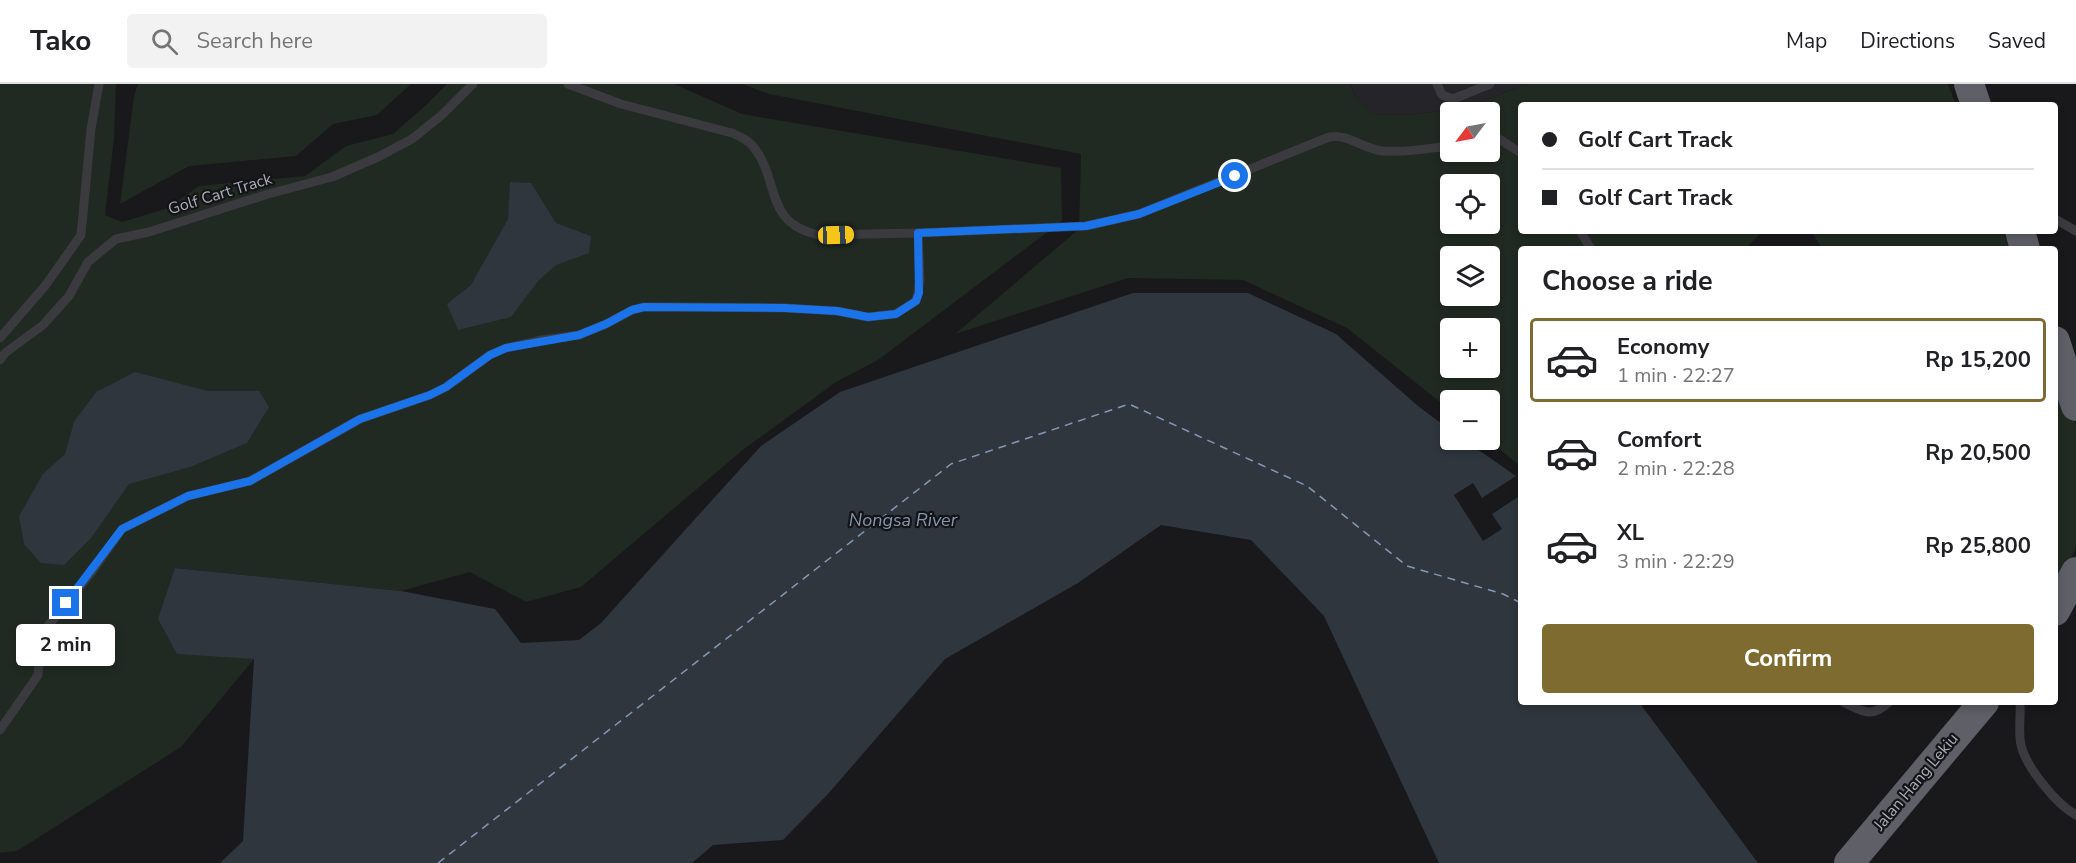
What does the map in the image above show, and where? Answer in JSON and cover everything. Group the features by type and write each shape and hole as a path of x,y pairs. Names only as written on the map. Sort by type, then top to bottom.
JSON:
{"highway":[{"path":"1969,84 1975,102"},
{"path":"2058,350 2076,406"},
{"path":"2058,605 2076,572"},
{"name":"Jalan Hang Lekiu","path":"1849,863 1981,705"}],"lane":[{"path":"0,338 45,286 81,236 91,129 99,84"},
{"name":"Golf Cart Track","path":"0,360 5,352 43,325 69,296 88,262 116,239 149,232 268,194 332,177 412,139 443,114 473,84"},
{"path":"568,84 621,104 732,133 745,139 754,147 763,161 773,196 787,219 807,233 819,235 1086,226 1139,214 1329,137 1341,135 1364,146 1382,151 1440,147"},
{"path":"1437,84 1442,95 1453,99 1490,84"},
{"path":"1500,140 1518,151"},
{"path":"2058,221 2076,231"},
{"path":"0,730 38,675 42,633 91,573 122,529 188,496 250,481 360,419 438,391 490,355 506,348 579,335 632,310 655,307 785,308 837,311 868,317 896,314 916,301 919,293 918,233"},
{"path":"1851,705 1872,713 1881,710 1886,705"},
{"path":"2020,705 2021,744 2026,757 2035,773 2058,801 2076,815"}],"shaded area":[{"path":"0,84 116,84 114,139 105,215 122,222 168,208 199,186 305,176 346,146 393,134 447,84 674,84 742,114 1061,168 1062,221 878,360 836,382 744,449 581,587 526,602 470,572 401,591 175,568 254,659 181,747 17,851 0,853"},
{"path":"138,84 411,84 377,115 333,124 296,156 189,166 120,204 134,96"},
{"path":"742,84 1350,84 1356,97 1373,114 1409,115 1440,111 1440,162 1500,162 1500,102 1478,102 1528,84 1948,84 1955,102 1518,102 1518,234 1760,234 1748,246 1518,246 1518,464 1500,450 1500,390 1440,390 1440,402 1347,328 1243,280 1128,278 955,334 1079,229 1081,154 769,94"},
{"path":"1350,84 1528,84 1478,102 1440,102 1440,111 1409,115 1373,114 1356,97"},
{"path":"1813,234 2004,234 2009,246 1820,246"},
{"path":"2058,376 2076,424 2076,546 2072,557 2058,575"}],"water":[{"path":"510,182 531,183 556,223 591,236 589,253 556,265 538,281 511,317 458,330 447,304 471,285 508,219"},
{"name":"Nongsa River","path":"1133,293 1248,293 1336,334 1440,422 1440,450 1478,450 1516,476 1518,480 1518,705 1641,705 1758,863 1439,863 1324,616 1251,540 1161,525 1078,583 945,659 828,794 783,840 713,845 692,863 220,863 243,841 254,659 177,654 158,619 175,568 401,591 495,609 521,643 579,640 601,623 761,446 840,392"},
{"path":"135,372 208,391 259,391 269,407 247,443 190,467 129,484 91,538 64,565 41,563 24,544 19,516 43,474 65,454 74,422 96,392"}],"pier":[{"path":"1516,476 1518,497 1492,514 1502,529 1483,541 1454,495 1473,483 1482,498"}],"ferry route":[{"path":"438,863 951,464 1129,404 1307,486 1407,566 1503,594 1518,602"}],"route":[{"path":"66,603 91,573 122,529 188,496 250,481 360,419 430,395 446,387 490,355 506,348 579,335 632,310 644,307 785,308 837,311 868,317 896,314 916,301 919,293 918,233 1086,226 1139,214 1235,176"}]}
